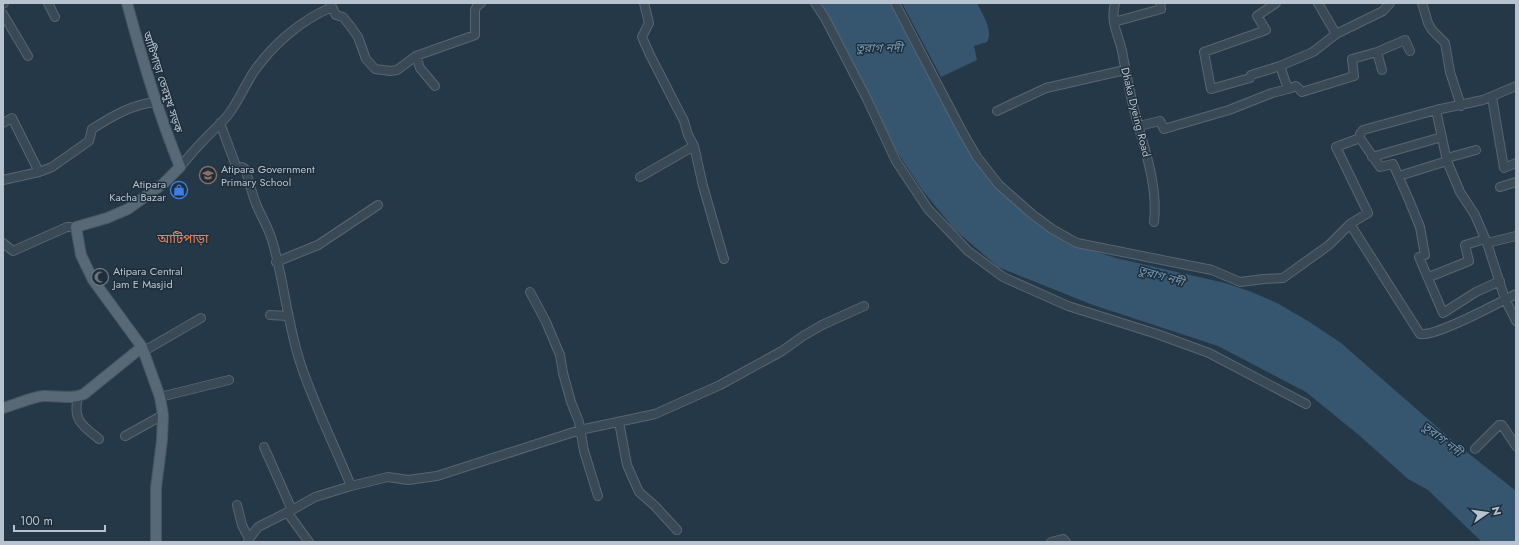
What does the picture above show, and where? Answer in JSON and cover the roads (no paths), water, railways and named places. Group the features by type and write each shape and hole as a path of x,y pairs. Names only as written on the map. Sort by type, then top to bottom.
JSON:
{"main road":[{"name":"আটিপাড়া তেরমুখ সড়ক","path":"127,3 147,77 180,167"},
{"path":"156,542 156,488 162,440 163,415 160,397 143,349 93,280 82,255 76,227 107,218 128,209 164,183 180,167"},
{"path":"3,408 42,396 78,397 143,349"}],"street":[{"path":"48,3 55,17"},
{"path":"180,167 236,103 254,73 274,48 293,30 331,5 336,15 343,17 358,37 366,58 375,69 390,71 397,70 416,56 474,35 475,10 476,6 481,3"},
{"path":"644,3 649,23 642,37 684,121 688,135 694,146 703,186 724,259"},
{"path":"815,3 825,18 867,99 896,162 928,209 968,251 1003,277 1068,306 1156,334 1209,353 1306,404"},
{"path":"895,3 977,157 999,185 1033,215 1052,229 1077,243 1212,270 1240,282 1283,278 1329,245 1350,224 1368,213 1336,147 1360,138"},
{"name":"Dhaka Dyeing Road","path":"1115,3 1114,28 1121,49 1124,70 1148,160 1155,199 1154,222"},
{"path":"1114,22 1161,9 1160,3"},
{"path":"1276,3 1257,16 1266,30 1204,52 1211,89 1250,78 1251,75 1280,66 1313,52 1336,34 1383,11 1390,3"},
{"path":"1318,3 1336,34"},
{"path":"1422,3 1428,23 1432,30 1445,43 1450,72 1460,106"},
{"path":"3,14 28,56"},
{"path":"1139,126 1160,122 1164,129 1229,110 1272,93 1296,86 1302,92 1354,76 1352,59 1377,52 1405,40 1410,51"},
{"path":"1377,52 1382,70"},
{"path":"416,56 420,68 435,86"},
{"path":"1280,66 1288,89"},
{"path":"997,111 1046,88 1124,70"},
{"path":"1449,326 1419,257 1425,255 1420,227 1399,176 1392,164 1380,167 1360,138 1360,134 1363,130 1436,110 1460,106 1492,97 1516,86"},
{"path":"1492,97 1504,168 1516,163"},
{"path":"3,180 39,172 52,166 89,141 92,129 103,122 129,108 156,102"},
{"path":"1436,110 1447,159 1460,192 1474,215 1486,241 1505,300 1516,321"},
{"path":"3,123 12,118 39,172"},
{"path":"220,123 236,166 245,169 257,205 272,241 276,262 285,292 288,316 300,361 316,408 335,447 351,486"},
{"path":"1372,157 1442,137"},
{"path":"640,177 694,146"},
{"path":"1399,176 1476,150"},
{"path":"1500,187 1516,182"},
{"path":"276,262 318,245 378,205"},
{"path":"1350,224 1420,334 1428,335 1457,323 1516,294"},
{"path":"3,243 13,251 67,227 76,227"},
{"path":"1429,277 1469,261 1465,245 1516,236"},
{"path":"1443,313 1476,292 1500,281"},
{"path":"530,292 546,322 560,355 563,373 579,422 584,451 598,496"},
{"path":"248,540 258,527 315,497 388,477 408,480 437,476 580,430 655,414 690,400 720,385 782,351 822,325 864,306"},
{"path":"270,315 288,316"},
{"path":"143,349 201,318"},
{"path":"160,397 228,380"},
{"path":"78,397 76,406 78,418 83,426 99,439"},
{"path":"125,436 163,415"},
{"path":"618,422 627,465 639,492 655,506 677,530"},
{"path":"1475,449 1499,425 1502,425 1516,446"},
{"path":"264,447 289,511 309,542"},
{"path":"237,505 248,540"},
{"path":"1051,542 1063,539 1066,542"}],"water":[{"name":"তুরাগ নদী","path":"816,3 892,3 990,180 1081,247 1116,258 1225,283 1249,291 1277,303 1341,343 1453,441 1516,491 1516,542 1482,542 1428,490 1408,479 1360,436 1306,392 1218,346 1093,305 998,267 954,229 923,191 899,155"},
{"path":"902,3 977,3 988,27 989,37 987,42 974,46 977,60 941,77"}],"place":[{"name":"Atipara Government Primary School","path":"208,175"},
{"name":"Atipara Kacha Bazar","path":"179,190"},
{"name":"Atipara Central Jam E Masjid","path":"100,277"}],"district":[{"name":"আটিপাড়া","path":"183,238"}]}
